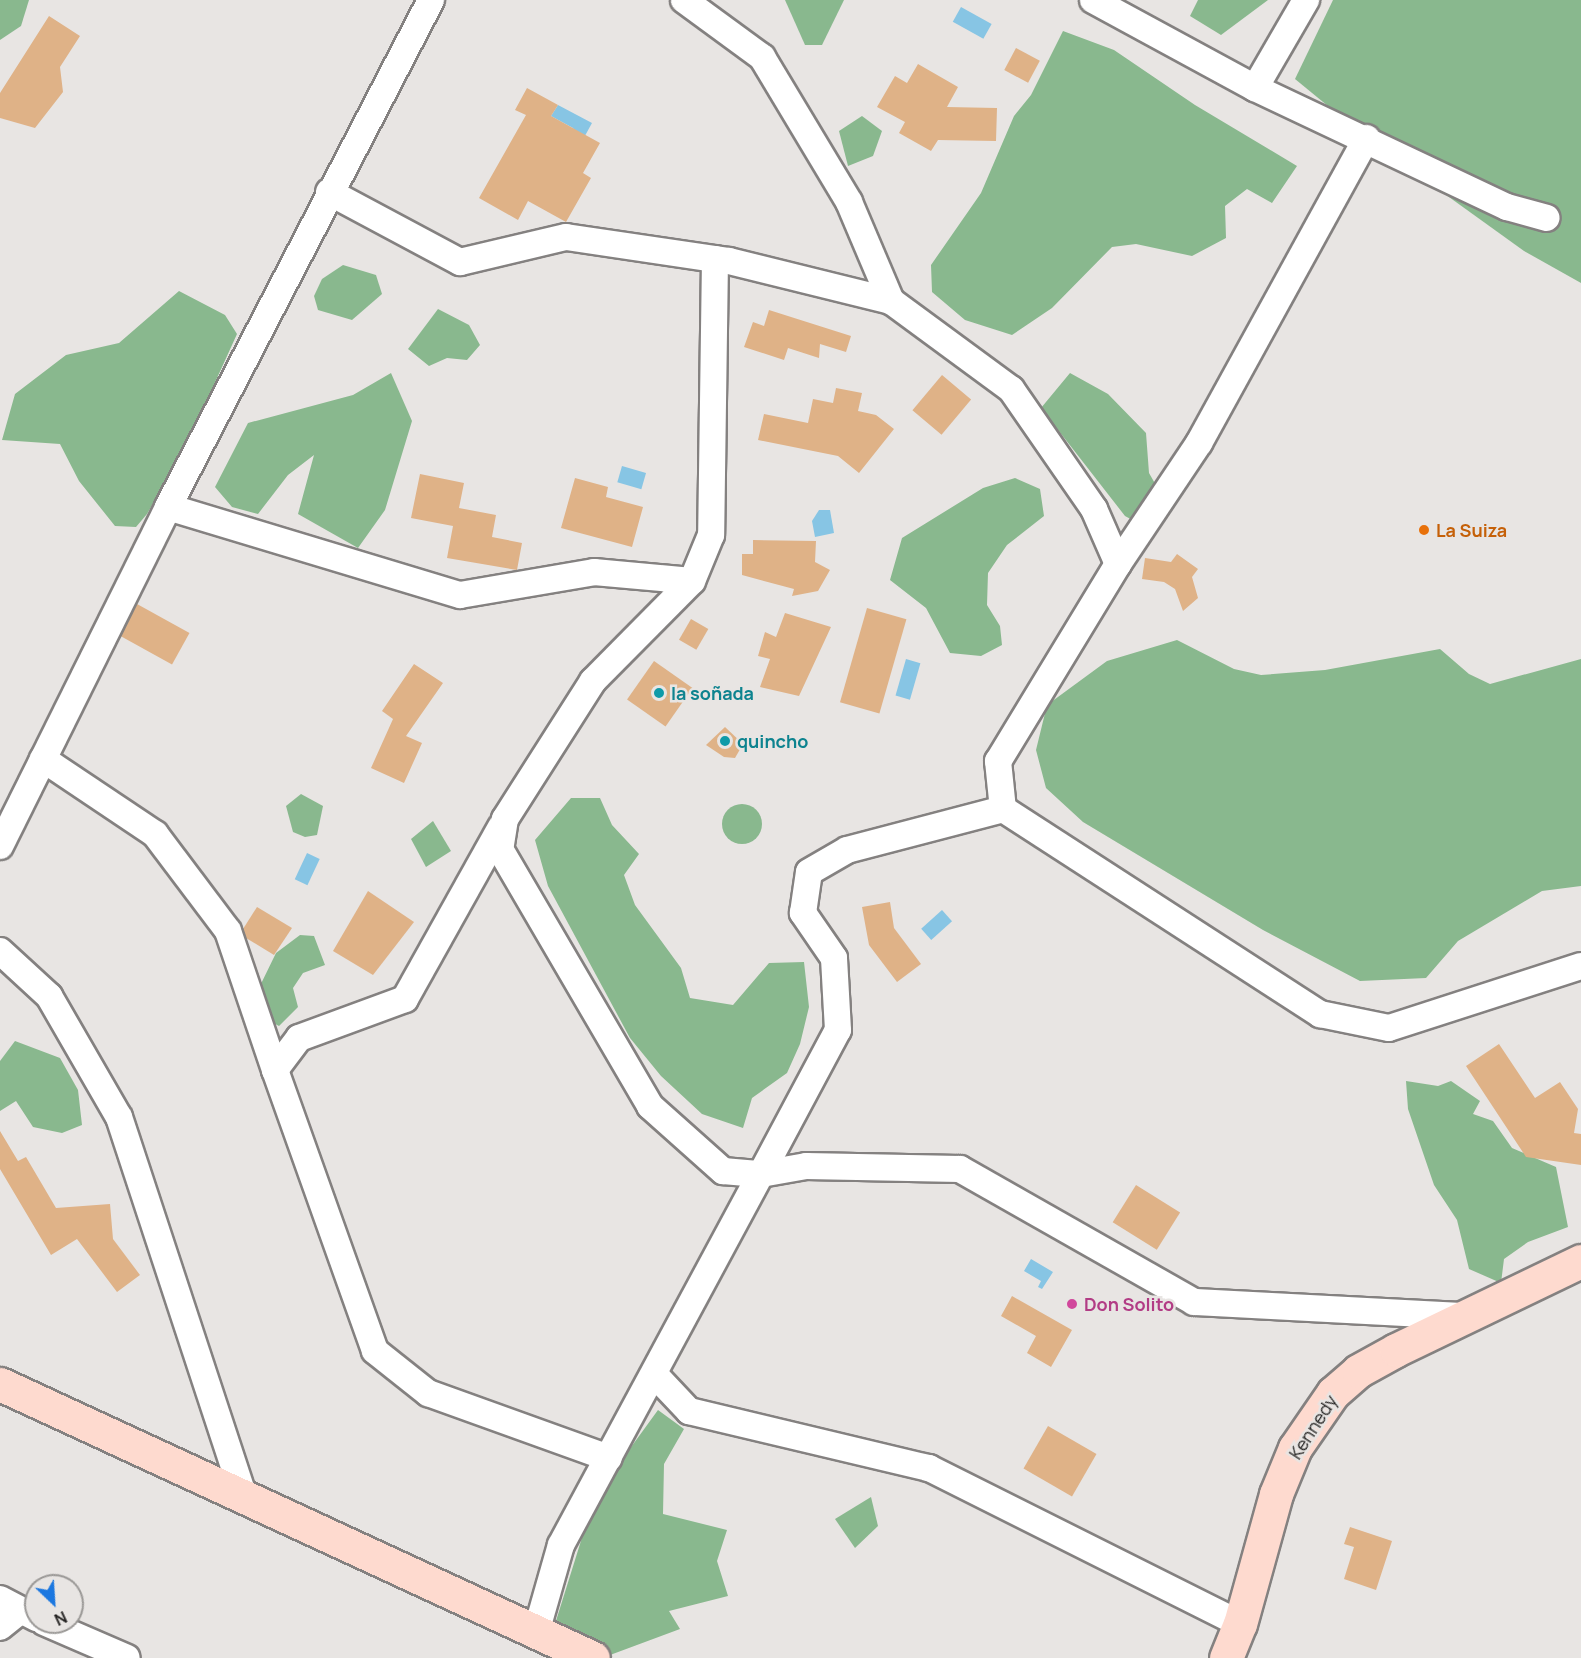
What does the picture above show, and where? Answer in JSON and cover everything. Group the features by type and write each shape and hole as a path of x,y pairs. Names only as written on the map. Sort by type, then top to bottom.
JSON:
{"street":[{"path":"0,846 168,507 329,192 432,0"},
{"path":"684,0 762,57 849,202 891,301"},
{"path":"1093,0 1256,88 1367,138 1507,207 1547,218"},
{"path":"1256,88 1306,0"},
{"path":"1003,809 998,761 1118,564 1199,443 1367,138"},
{"path":"329,192 460,262 566,237 715,259 891,301 1011,389 1094,509 1118,564"},
{"path":"275,1070 299,1038 405,999 505,819 593,681 692,581 711,535 715,259"},
{"path":"168,507 460,595 594,572 692,581"},
{"path":"43,759 155,834 228,931 375,1351 428,1393 609,1458"},
{"path":"537,1629 561,1545 655,1375 838,1030 834,958 803,913 809,873 847,850 1003,809 1320,1014 1389,1028 1581,966"},
{"path":"505,819 500,849 650,1106 723,1171 761,1174 806,1166 960,1169 1194,1302 1462,1316"},
{"path":"0,951 49,996 119,1118 243,1494"},
{"name":"Kennedy","path":"1226,1658 1240,1624 1276,1494 1295,1448 1333,1393 1358,1371 1462,1316 1581,1262"},
{"path":"655,1375 689,1411 929,1467 1240,1624"},
{"path":"0,1384 537,1629 593,1658"},
{"path":"0,1627 19,1610"},
{"path":"72,1634 127,1658"}],"green space":[{"path":"0,0 29,0 21,26 0,40"},
{"path":"785,0 844,0 822,45 805,45"},
{"path":"1198,0 1268,0 1221,35 1190,16"},
{"path":"1333,0 1581,0 1581,283 1524,251 1367,138 1295,79"},
{"path":"1063,31 1114,50 1195,105 1297,166 1272,203 1247,189 1225,206 1226,238 1192,256 1136,244 1112,247 1052,308 1012,335 965,320 932,292 931,265 981,193 1014,116 1031,95"},
{"path":"862,116 882,131 873,156 848,166 839,131"},
{"path":"343,265 376,275 382,294 352,320 318,310 314,296 322,279"},
{"path":"179,291 225,315 237,334 188,442 147,514 136,527 115,526 79,481 60,444 2,440 15,394 66,355 119,343"},
{"path":"438,309 469,325 480,345 467,360 447,358 429,366 408,349"},
{"path":"391,373 412,421 385,510 358,548 298,514 314,455 288,475 258,514 232,507 215,487 248,423 353,395"},
{"path":"1070,373 1108,394 1146,433 1149,473 1165,501 1136,522 1125,516 1041,408"},
{"path":"1015,478 1040,489 1044,516 1007,545 988,573 987,605 1000,626 1002,645 981,656 950,653 926,608 890,580 902,538 983,488"},
{"path":"1177,640 1234,669 1261,675 1325,670 1440,649 1469,674 1490,684 1581,659 1581,886 1542,891 1458,941 1426,978 1360,981 1263,930 1083,822 1046,788 1036,750 1047,705 1107,661"},
{"path":"301,794 323,806 317,835 305,837 293,832 286,806"},
{"path":"571,798 600,798 612,825 639,854 624,875 635,905 681,968 690,998 733,1005 769,963 804,962 809,1007 800,1044 787,1073 752,1098 743,1128 702,1114 661,1076 630,1038 548,886 535,840"},
{"path":"742,804 750,805 756,810 761,816 761,832 756,838 750,843 742,844 734,843 728,838 723,832 722,824 723,816 728,810 734,805"},
{"path":"433,821 451,851 426,867 411,839"},
{"path":"300,935 314,936 325,965 303,973 293,988 298,1007 279,1026 264,1018 257,992 276,953"},
{"path":"15,1041 60,1058 78,1090 82,1125 62,1133 33,1127 16,1101 0,1111 0,1061"},
{"path":"1406,1081 1438,1086 1451,1081 1480,1101 1473,1114 1493,1121 1512,1148 1556,1167 1568,1227 1528,1242 1504,1259 1501,1283 1469,1269 1457,1220 1434,1185 1408,1109"},
{"path":"658,1410 684,1429 664,1464 663,1514 727,1530 717,1561 728,1596 669,1611 680,1629 602,1658 555,1624 585,1528 618,1465"},
{"path":"871,1497 878,1526 855,1548 835,1519"}],"water":[{"path":"961,7 992,24 983,39 953,22"},
{"path":"558,105 592,123 581,143 573,128 551,116"},
{"path":"622,466 646,473 641,489 617,482"},
{"path":"819,510 830,510 834,533 815,537 812,521"},
{"path":"906,659 920,663 910,700 896,696"},
{"path":"307,853 320,859 307,885 295,879"},
{"path":"942,910 952,921 931,940 921,929"},
{"path":"1031,1259 1053,1272 1042,1289 1038,1287 1041,1281 1024,1271"}],"building":[{"path":"49,16 80,36 60,67 63,92 35,128 0,118 0,93"},
{"path":"1016,48 1040,61 1028,83 1004,70"},
{"path":"918,64 958,87 947,107 997,108 996,141 938,140 931,151 899,133 905,122 877,107 895,76 907,83"},
{"path":"527,88 558,105 551,116 600,143 583,173 591,178 566,222 528,201 518,220 479,198 526,115 515,110"},
{"path":"769,310 851,336 846,352 820,344 819,358 788,348 784,360 744,347 753,322 764,326"},
{"path":"942,375 971,399 942,435 912,410"},
{"path":"836,388 862,393 858,411 876,415 894,429 859,473 838,456 758,440 764,414 808,423 813,399 833,403"},
{"path":"420,474 464,483 459,508 496,515 492,537 522,543 517,570 447,558 453,526 411,518"},
{"path":"575,478 608,487 606,497 643,507 632,547 561,528"},
{"path":"753,540 816,541 815,562 830,570 818,591 792,596 794,589 742,575 742,554 753,554"},
{"path":"1177,554 1198,569 1192,577 1198,598 1183,611 1175,589 1164,582 1142,579 1145,558 1171,562"},
{"path":"137,604 189,633 172,665 120,635"},
{"path":"867,608 906,619 879,714 840,702"},
{"path":"785,613 831,627 799,696 760,687 770,659 758,656 765,632 776,637"},
{"path":"691,619 708,629 696,650 679,640"},
{"name":"la soñada","path":"654,661 693,688 666,726 627,700"},
{"path":"414,664 443,683 406,736 422,743 404,783 371,768 393,719 382,711"},
{"name":"quincho","path":"725,727 743,744 735,758 724,757 706,745"},
{"path":"368,891 414,922 373,975 333,951"},
{"path":"890,902 894,928 921,964 897,982 869,945 862,907"},
{"path":"257,907 292,928 274,955 246,938 243,929"},
{"path":"1499,1044 1535,1098 1560,1082 1578,1109 1574,1133 1581,1134 1581,1165 1526,1157 1466,1066"},
{"path":"0,1131 18,1161 26,1157 56,1208 110,1204 113,1239 140,1275 117,1292 77,1239 51,1255 0,1169"},
{"path":"1136,1185 1180,1213 1157,1250 1113,1222"},
{"path":"1012,1296 1072,1330 1051,1367 1027,1353 1036,1336 1001,1316"},
{"path":"1048,1426 1096,1454 1072,1496 1024,1468"},
{"path":"1350,1527 1392,1541 1376,1590 1344,1579 1354,1547 1344,1544"}],"place":[{"name":"La Suiza","path":"1424,530"},
{"name":"la soñada","path":"659,693"},
{"name":"quincho","path":"725,741"},
{"name":"Don Solito","path":"1072,1304"}]}
